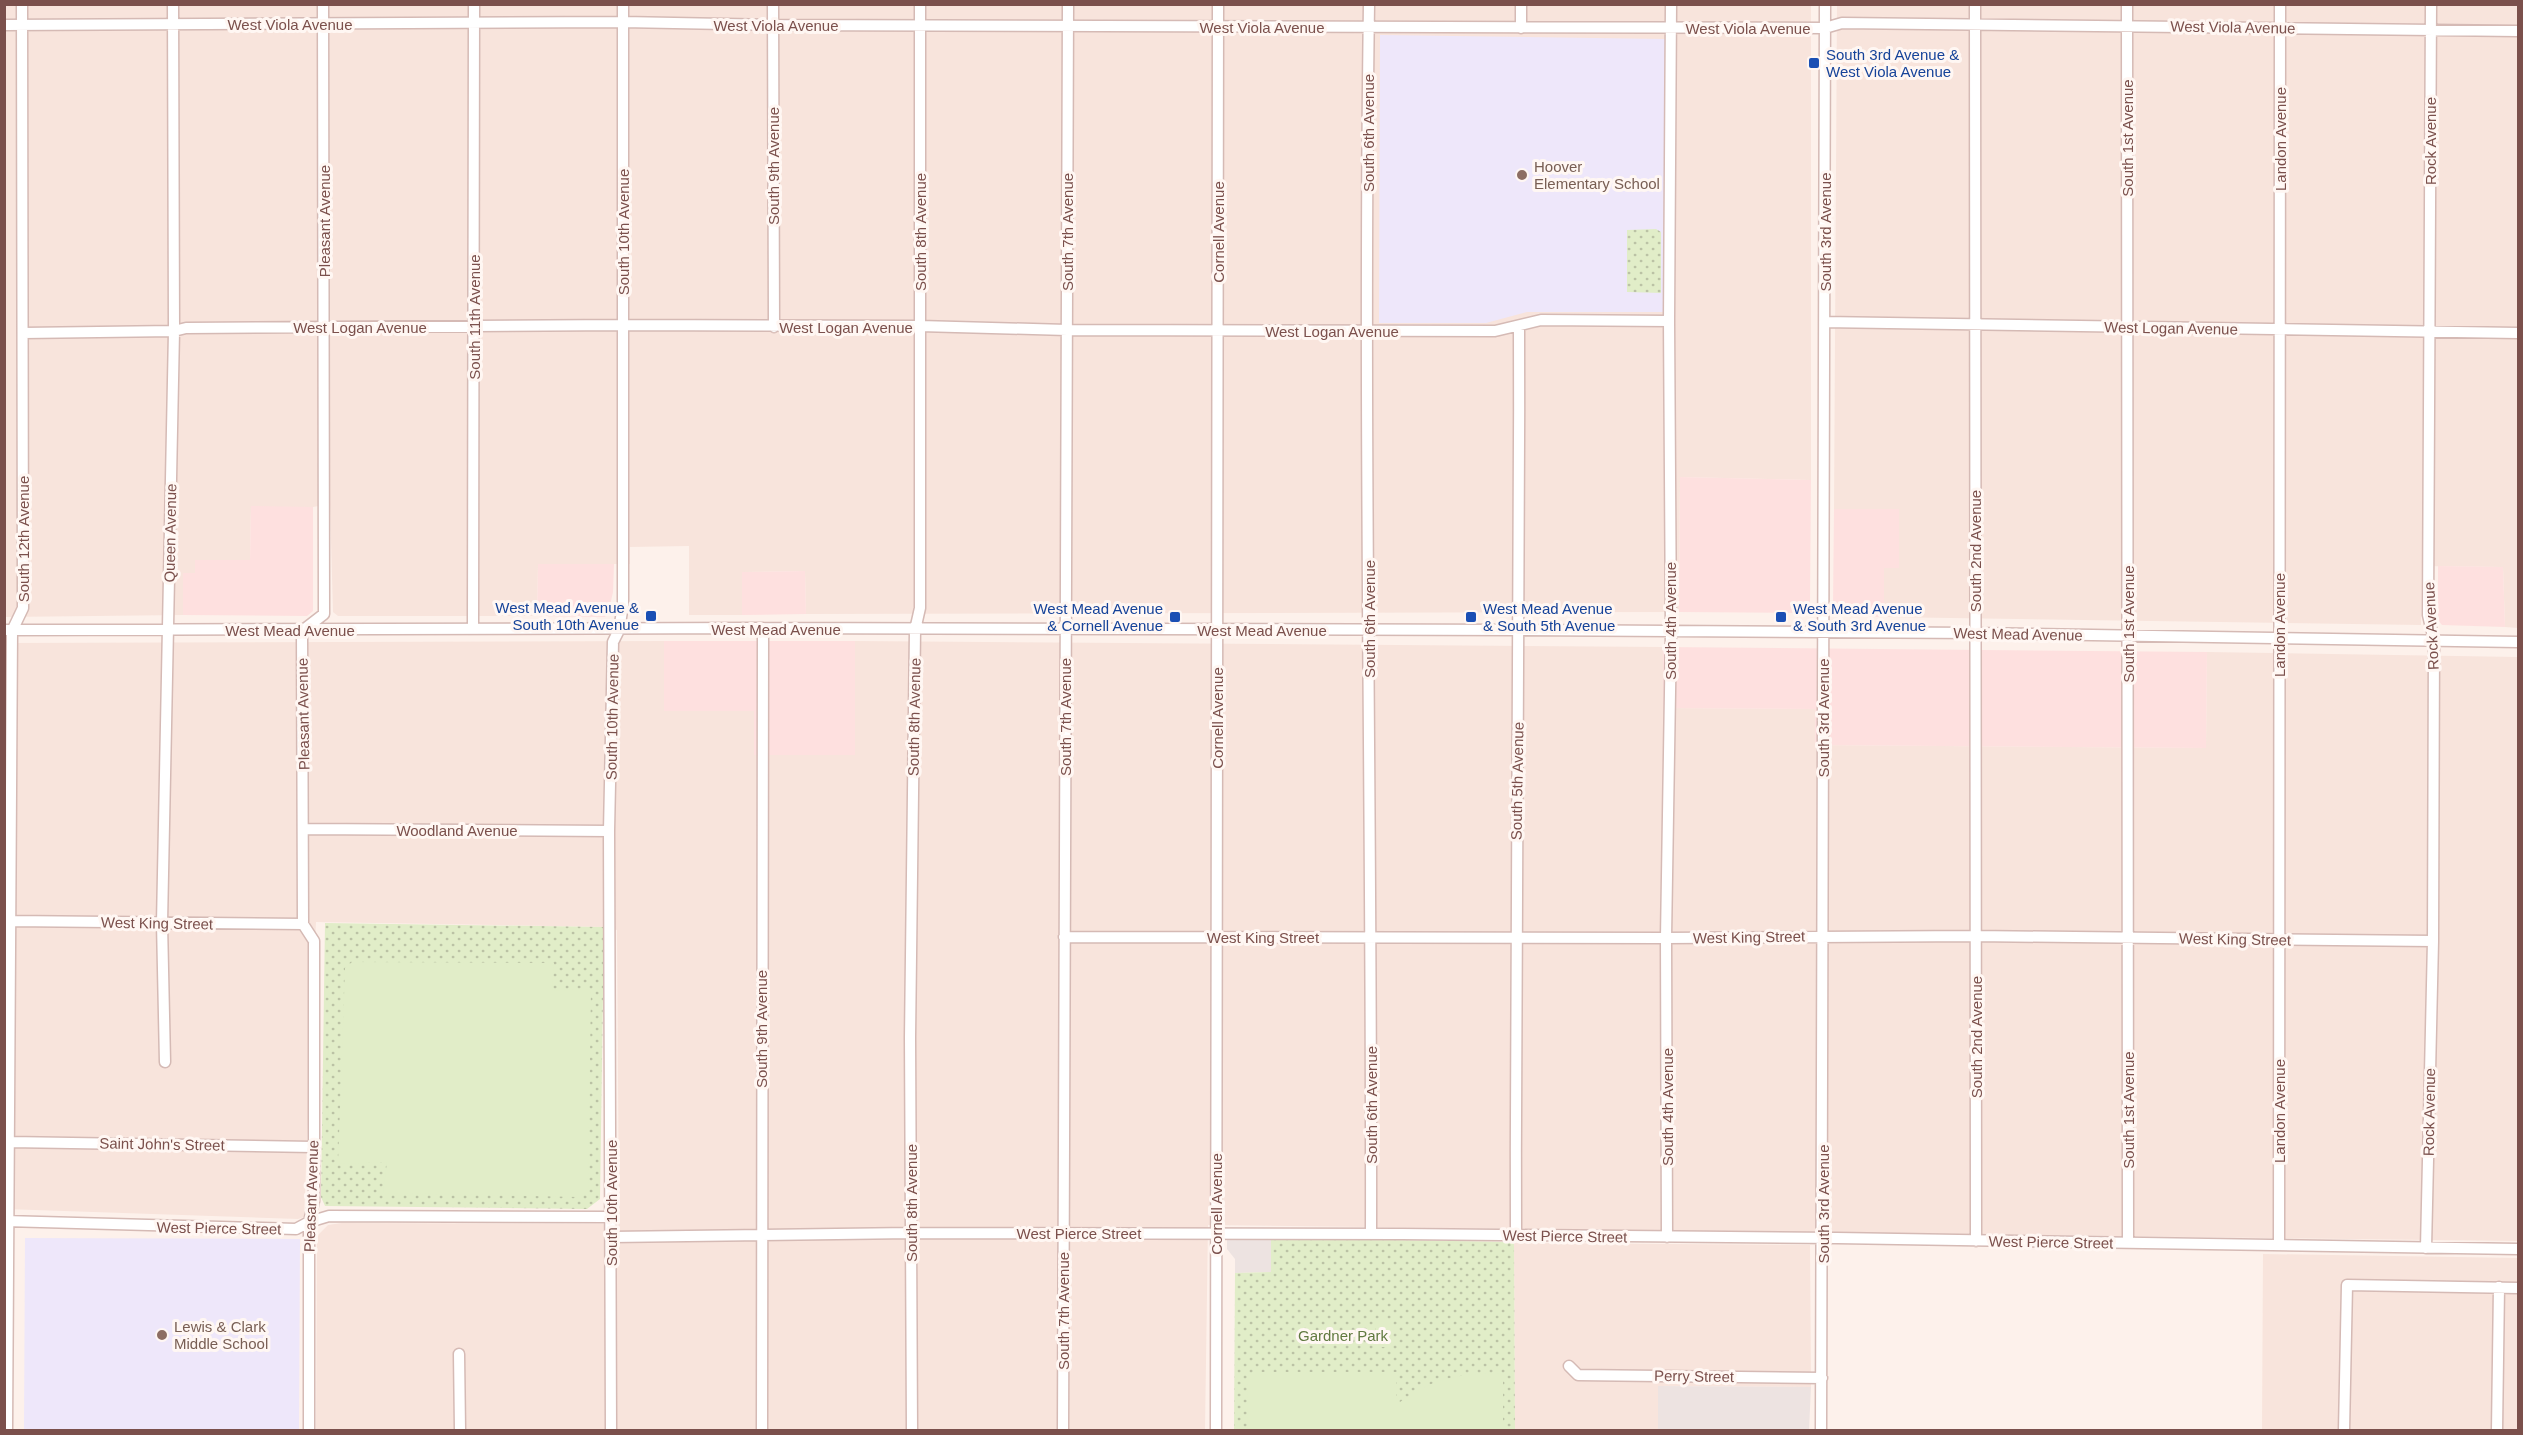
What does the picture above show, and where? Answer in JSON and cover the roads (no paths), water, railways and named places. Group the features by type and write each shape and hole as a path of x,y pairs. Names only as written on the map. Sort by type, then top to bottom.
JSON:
{"street":[{"name":"South 12th Avenue","path":"7,1431 11,921 8,631 23,608 22,4"},
{"name":"Queen Avenue","path":"165,1062 162,923 174,331 173,4"},
{"name":"Pleasant Avenue","path":"309,1431 309,1222 314,1201 314,941 303,924 302,631 324,614 323,4"},
{"name":"South 11th Avenue","path":"473,629 474,4"},
{"name":"South 10th Avenue","path":"611,1431 609,831 613,642 619,630 623,605 623,4"},
{"name":"South 9th Avenue","path":"773,4 774,327"},
{"name":"South 8th Avenue","path":"912,1431 910,1027 915,630 920,608 920,4"},
{"name":"South 7th Avenue","path":"1062,1431 1068,4"},
{"name":"Cornell Avenue","path":"1216,1431 1218,4"},
{"name":"South 6th Avenue","path":"1369,4 1367,331 1371,1234"},
{"path":"1521,4 1521,28"},
{"name":"South 4th Avenue","path":"1667,1237 1666,938 1671,631 1669,321 1671,4"},
{"name":"South 3rd Avenue","path":"1821,1431 1825,4"},
{"name":"South 2nd Avenue","path":"1975,4 1976,1241"},
{"name":"South 1st Avenue","path":"2127,4 2128,1243"},
{"name":"Landon Avenue","path":"2278,1245 2280,4"},
{"name":"Rock Avenue","path":"2426,1248 2433,941 2434,640 2428,615 2431,4"},
{"name":"West Viola Avenue","path":"4,25 173,26 623,22 773,26 1671,29 1825,28 1842,23 2518,31"},
{"name":"West Logan Avenue","path":"23,333 324,326 624,325 920,326 1067,330 1495,331 1541,320 1669,321"},
{"name":"West Logan Avenue","path":"1824,322 2518,333"},
{"name":"South 5th Avenue","path":"1516,1235 1515,938 1520,630 1520,326"},
{"name":"South 9th Avenue","path":"762,1431 763,628"},
{"name":"West Mead Avenue","path":"8,631 763,628 1217,631 1369,629 1976,633 2518,642"},
{"name":"Woodland Avenue","path":"304,829 609,831"},
{"name":"West King Street","path":"11,921 303,924"},
{"name":"West King Street","path":"1064,937 1976,936 2433,941"},
{"name":"Saint John's Street","path":"10,1142 313,1146"},
{"name":"West Pierce Street","path":"7,1222 296,1229 329,1216 611,1217"},
{"name":"West Pierce Street","path":"611,1237 911,1233 1371,1234 1823,1238 2518,1249"},
{"path":"2344,1431 2348,1286 2518,1288"},
{"path":"2498,1431 2499,1287"},
{"path":"459,1353 460,1431"},
{"name":"Perry Street","path":"1569,1366 1578,1375 1822,1378"}],"place":[{"name":"South 3rd Avenue & West Viola Avenue","path":"1814,63"},
{"name":"Hoover Elementary School","path":"1522,175"},
{"name":"West Mead Avenue & South 10th Avenue","path":"651,616"},
{"name":"West Mead Avenue & Cornell Avenue","path":"1175,617"},
{"name":"West Mead Avenue & South 5th Avenue","path":"1471,617"},
{"name":"West Mead Avenue & South 3rd Avenue","path":"1781,617"},
{"name":"Lewis & Clark Middle School","path":"162,1335"}],"park label":[{"name":"Gardner Park","path":"1343,1335"}]}
